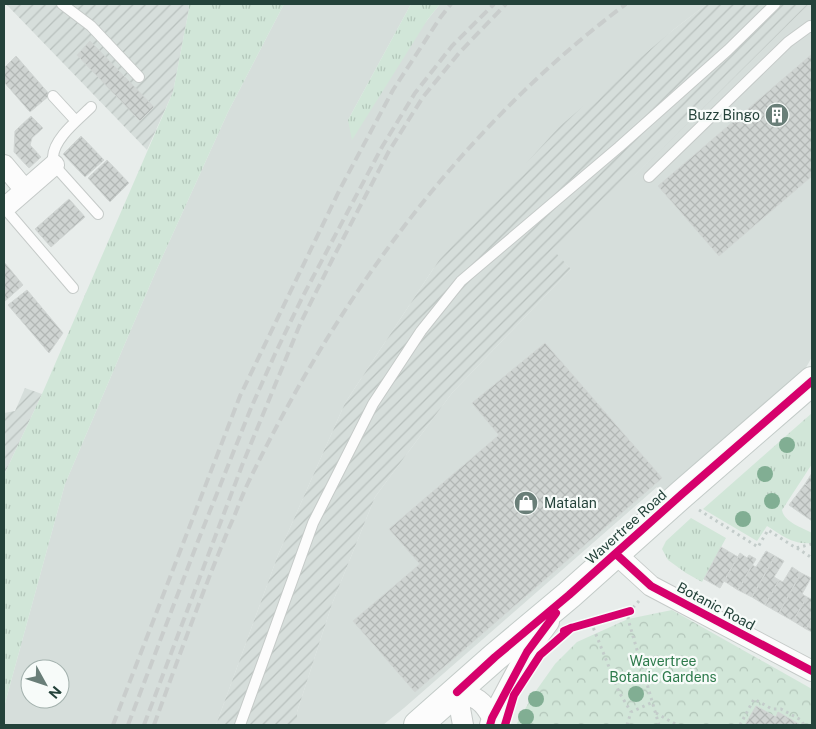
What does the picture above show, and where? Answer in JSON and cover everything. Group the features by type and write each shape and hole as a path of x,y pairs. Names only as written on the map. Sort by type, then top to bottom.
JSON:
{"main road":[{"name":"Wavertree Road","path":"418,725 495,657 570,595 812,381"}],"street":[{"path":"4,165 25,190"},
{"path":"8,205 54,165"},
{"name":"Botanic Road","path":"616,554 651,586 812,671"},
{"path":"491,722 527,652 570,595"},
{"path":"463,725 457,692 468,694 477,699 487,708 491,722"}],"lane":[{"path":"62,4 91,26 138,76"},
{"path":"240,725 313,523 373,404 421,332 461,281 640,128 728,50 775,4"},
{"path":"649,177 788,42 810,26 812,27"},
{"path":"54,96 76,121"},
{"path":"91,107 65,132 52,156 54,165 98,214"},
{"path":"8,205 7,210 73,288"}],"path":[{"path":"682,494 699,510 758,547 768,530 812,558"},
{"path":"796,548 812,544"},
{"path":"651,586 626,612 659,725"},
{"path":"591,622 619,692 631,712 627,725"},
{"path":"740,725 754,699 772,709 781,709 788,712 802,720 804,725"},
{"path":"631,712 653,702"},
{"path":"655,713 677,725"}],"shaded area":[{"path":"6,4 188,4 189,9 173,92 147,150"},
{"path":"284,4 411,4 348,120 440,4 707,4 673,30 439,260 345,403 278,555 216,725 4,725 4,707 65,484 156,271 228,112"},
{"path":"707,4 809,4 556,253 571,269 452,393 375,497 332,604 297,712 297,725 216,725 278,555 345,403 439,260 559,127 673,30"},
{"path":"809,4 812,4 812,357 804,371 662,492 657,487 383,725 297,725 297,712 332,604 375,497 452,393 571,269 555,253"},
{"path":"25,388 42,394 4,475 4,413 15,411"}],"green space":[{"path":"188,4 284,4 228,112 156,271 65,484 4,707 4,475 42,394 173,92 189,9"},
{"path":"411,4 440,4 428,19 352,140 348,120"},
{"path":"812,413 812,464 782,510 786,518 812,533 812,543 799,543 767,526 757,541 703,509"},
{"path":"691,518 726,538 702,582 668,560 662,549 666,541"},
{"name":"Wavertree Botanic Gardens","path":"672,610 812,689 812,725 516,725 533,695 555,664 577,642 628,619"}],"building":[{"path":"90,41 154,107 140,121 77,55"},
{"name":"Buzz Bingo","path":"812,54 812,176 719,256 658,186"},
{"path":"16,56 50,95 30,112 4,82 4,68"},
{"path":"31,116 43,128 32,138 30,145 41,157 29,168 14,152 15,131"},
{"path":"81,136 104,160 85,177 63,154"},
{"path":"107,160 129,183 110,202 88,178"},
{"path":"69,199 85,217 51,247 35,229"},
{"path":"4,262 23,285 5,301 4,299"},
{"path":"27,290 63,333 49,353 8,305"},
{"name":"Matalan","path":"545,343 662,478 415,692 353,621 420,564 389,529 499,435 472,403"},
{"path":"812,473 812,489 805,484"},
{"path":"805,484 812,489 812,521 789,505"},
{"path":"721,547 738,557 720,588 704,579"},
{"path":"766,551 775,556 752,597 738,590 752,565 756,567"},
{"path":"740,553 747,558 749,555 756,559 738,590 724,581"},
{"path":"775,556 784,561 774,577 779,580 765,605 752,597"},
{"path":"792,567 801,573 779,613 765,605 779,580 783,582"},
{"path":"801,573 811,578 802,594 807,597 793,621 779,613"},
{"path":"812,596 812,618 806,629 793,621 807,597 811,599"},
{"path":"812,618 812,632 806,629"},
{"path":"756,706 776,717 778,712 799,725 745,725"}],"railway":[{"path":"113,725 240,396 340,189 393,90 451,4"},
{"path":"128,725 251,408 303,296 382,147 415,93 452,46 494,4"},
{"path":"144,725 243,463 301,322 333,258 389,151 423,97 459,53 506,4"},
{"path":"154,725 209,577 248,483 283,415 321,348 363,283 457,161 510,105 566,52 626,4"}],"cycle path":[{"path":"457,692 812,381"},
{"path":"616,554 651,586 812,671"},
{"path":"564,631 630,611"},
{"path":"490,725 527,652 556,613"},
{"path":"505,725 514,695 540,655 571,628"}],"place":[{"name":"Buzz Bingo","path":"777,115"},
{"name":"Matalan","path":"526,503"}]}
